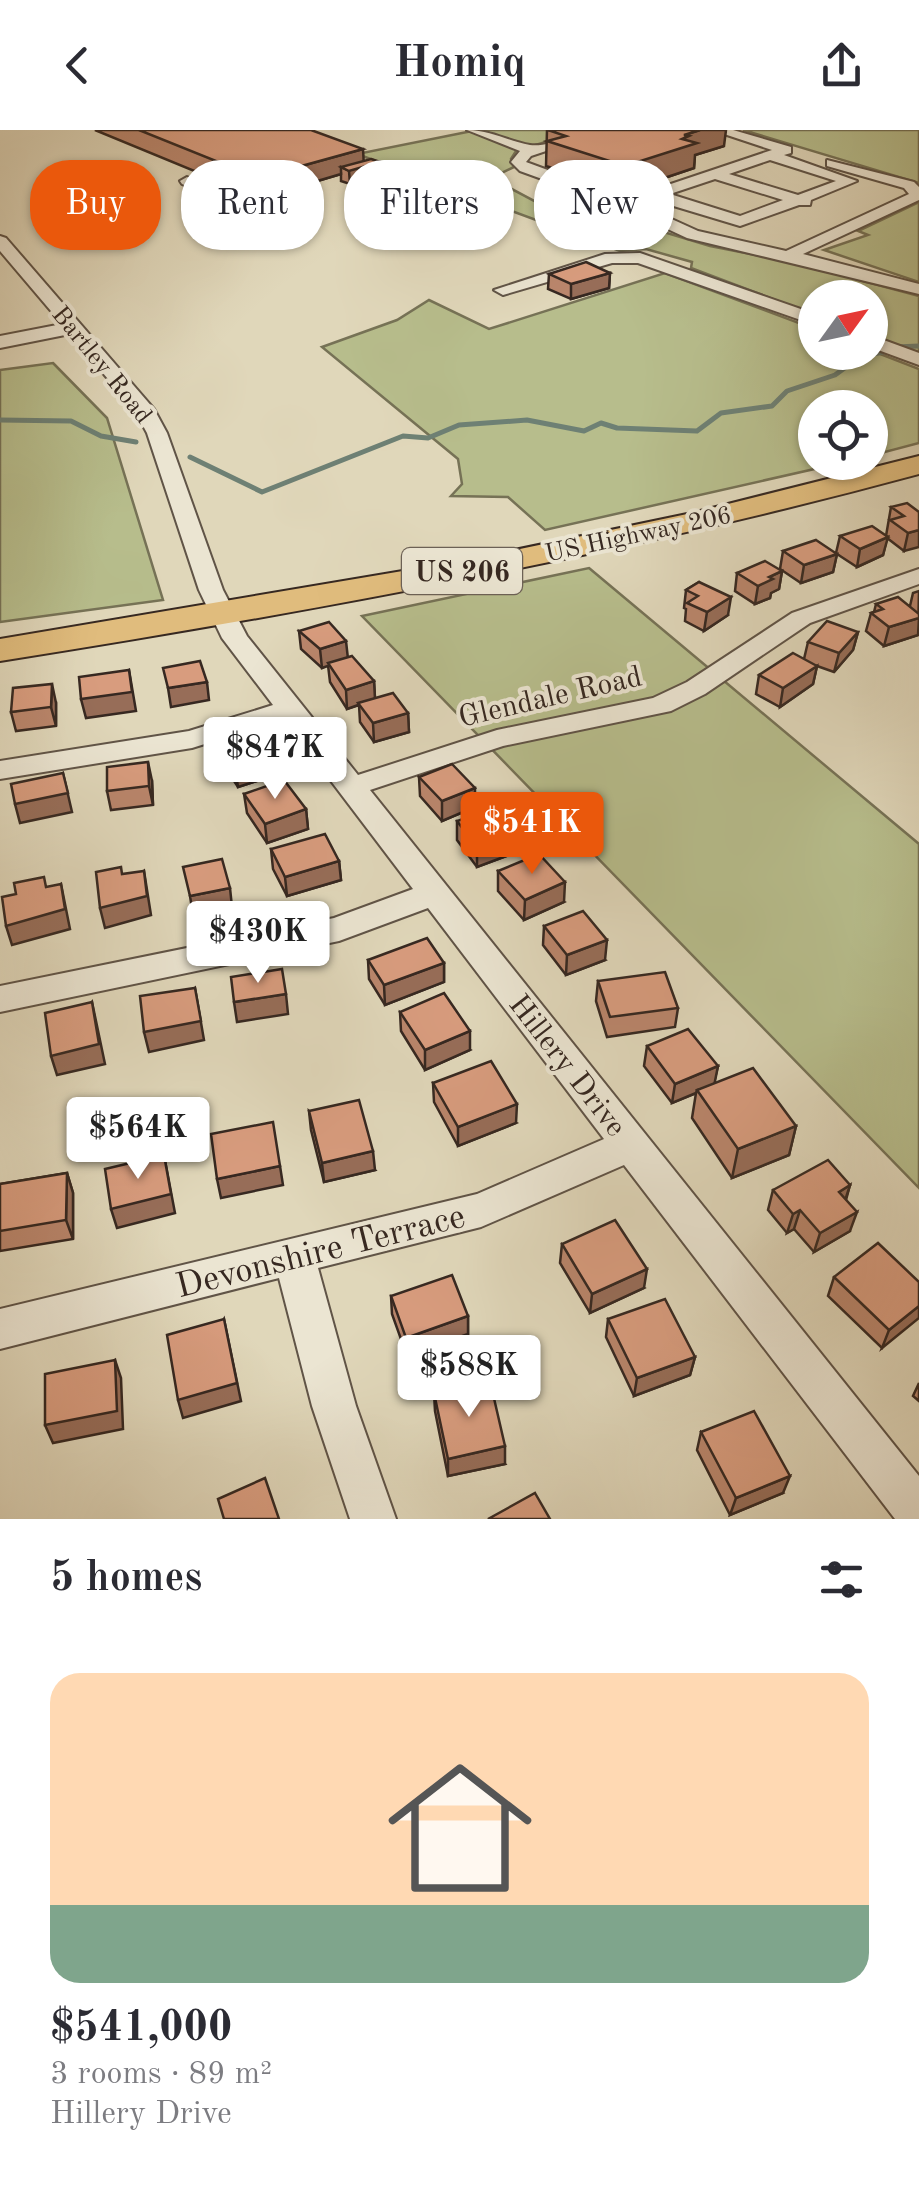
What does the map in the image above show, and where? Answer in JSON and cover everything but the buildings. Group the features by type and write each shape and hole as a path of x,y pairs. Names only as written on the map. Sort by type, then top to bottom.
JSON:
{"highway":[{"name":"US Highway 206","path":"0,650 222,615 614,540 919,465"}],"street":[{"path":"474,130 532,151"},
{"path":"534,171 523,167 518,158 602,130"},
{"path":"718,130 918,190 913,198 860,219 790,255"},
{"path":"674,188 786,150"},
{"path":"674,200 738,221 850,180 770,156"},
{"path":"715,174 860,219"},
{"path":"674,226 700,238 790,255 919,289"},
{"name":"Bartley Road","path":"0,241 128,387 151,420 222,615"},
{"path":"503,290 610,258 640,258 798,314"},
{"path":"0,342 75,327"},
{"path":"888,348 919,359"},
{"name":"Glendale Road","path":"350,787 497,739 660,705 696,688 801,618 919,576"},
{"name":"Hillery Drive","path":"222,615 235,638 350,787 919,1513"},
{"path":"0,770 192,739 290,708"},
{"path":"0,999 339,929 434,893"},
{"name":"Devonshire Terrace","path":"0,1329 481,1210 630,1143"},
{"path":"294,1256 334,1406 372,1519"}],"green space":[{"path":"477,130 584,130 516,151 511,160 373,160 357,154"},
{"path":"743,130 919,130 919,183"},
{"path":"514,190 534,201 534,219 514,212"},
{"path":"919,202 919,282 824,250 868,235 858,231"},
{"path":"674,235 859,280 798,280 798,309 691,268 692,262 650,250 674,250"},
{"path":"665,273 798,323 798,370 888,370 888,357 919,369 919,443 888,451 888,390 798,390 798,473 545,530 508,497 451,496 462,484 458,459 322,347 397,320 429,300 489,329"},
{"path":"888,288 919,296 919,354 888,343"},
{"path":"53,363 107,418 163,600 0,622 0,370"},
{"path":"589,568 919,844 919,1188 362,616"}],"waterway":[{"path":"895,347 919,346"},
{"path":"190,457 262,492 403,436 428,438 459,425 527,420 584,431 601,423 617,428 697,431 721,413 772,406 787,391 842,370"},
{"path":"0,420 71,421 101,436 136,442"}]}
